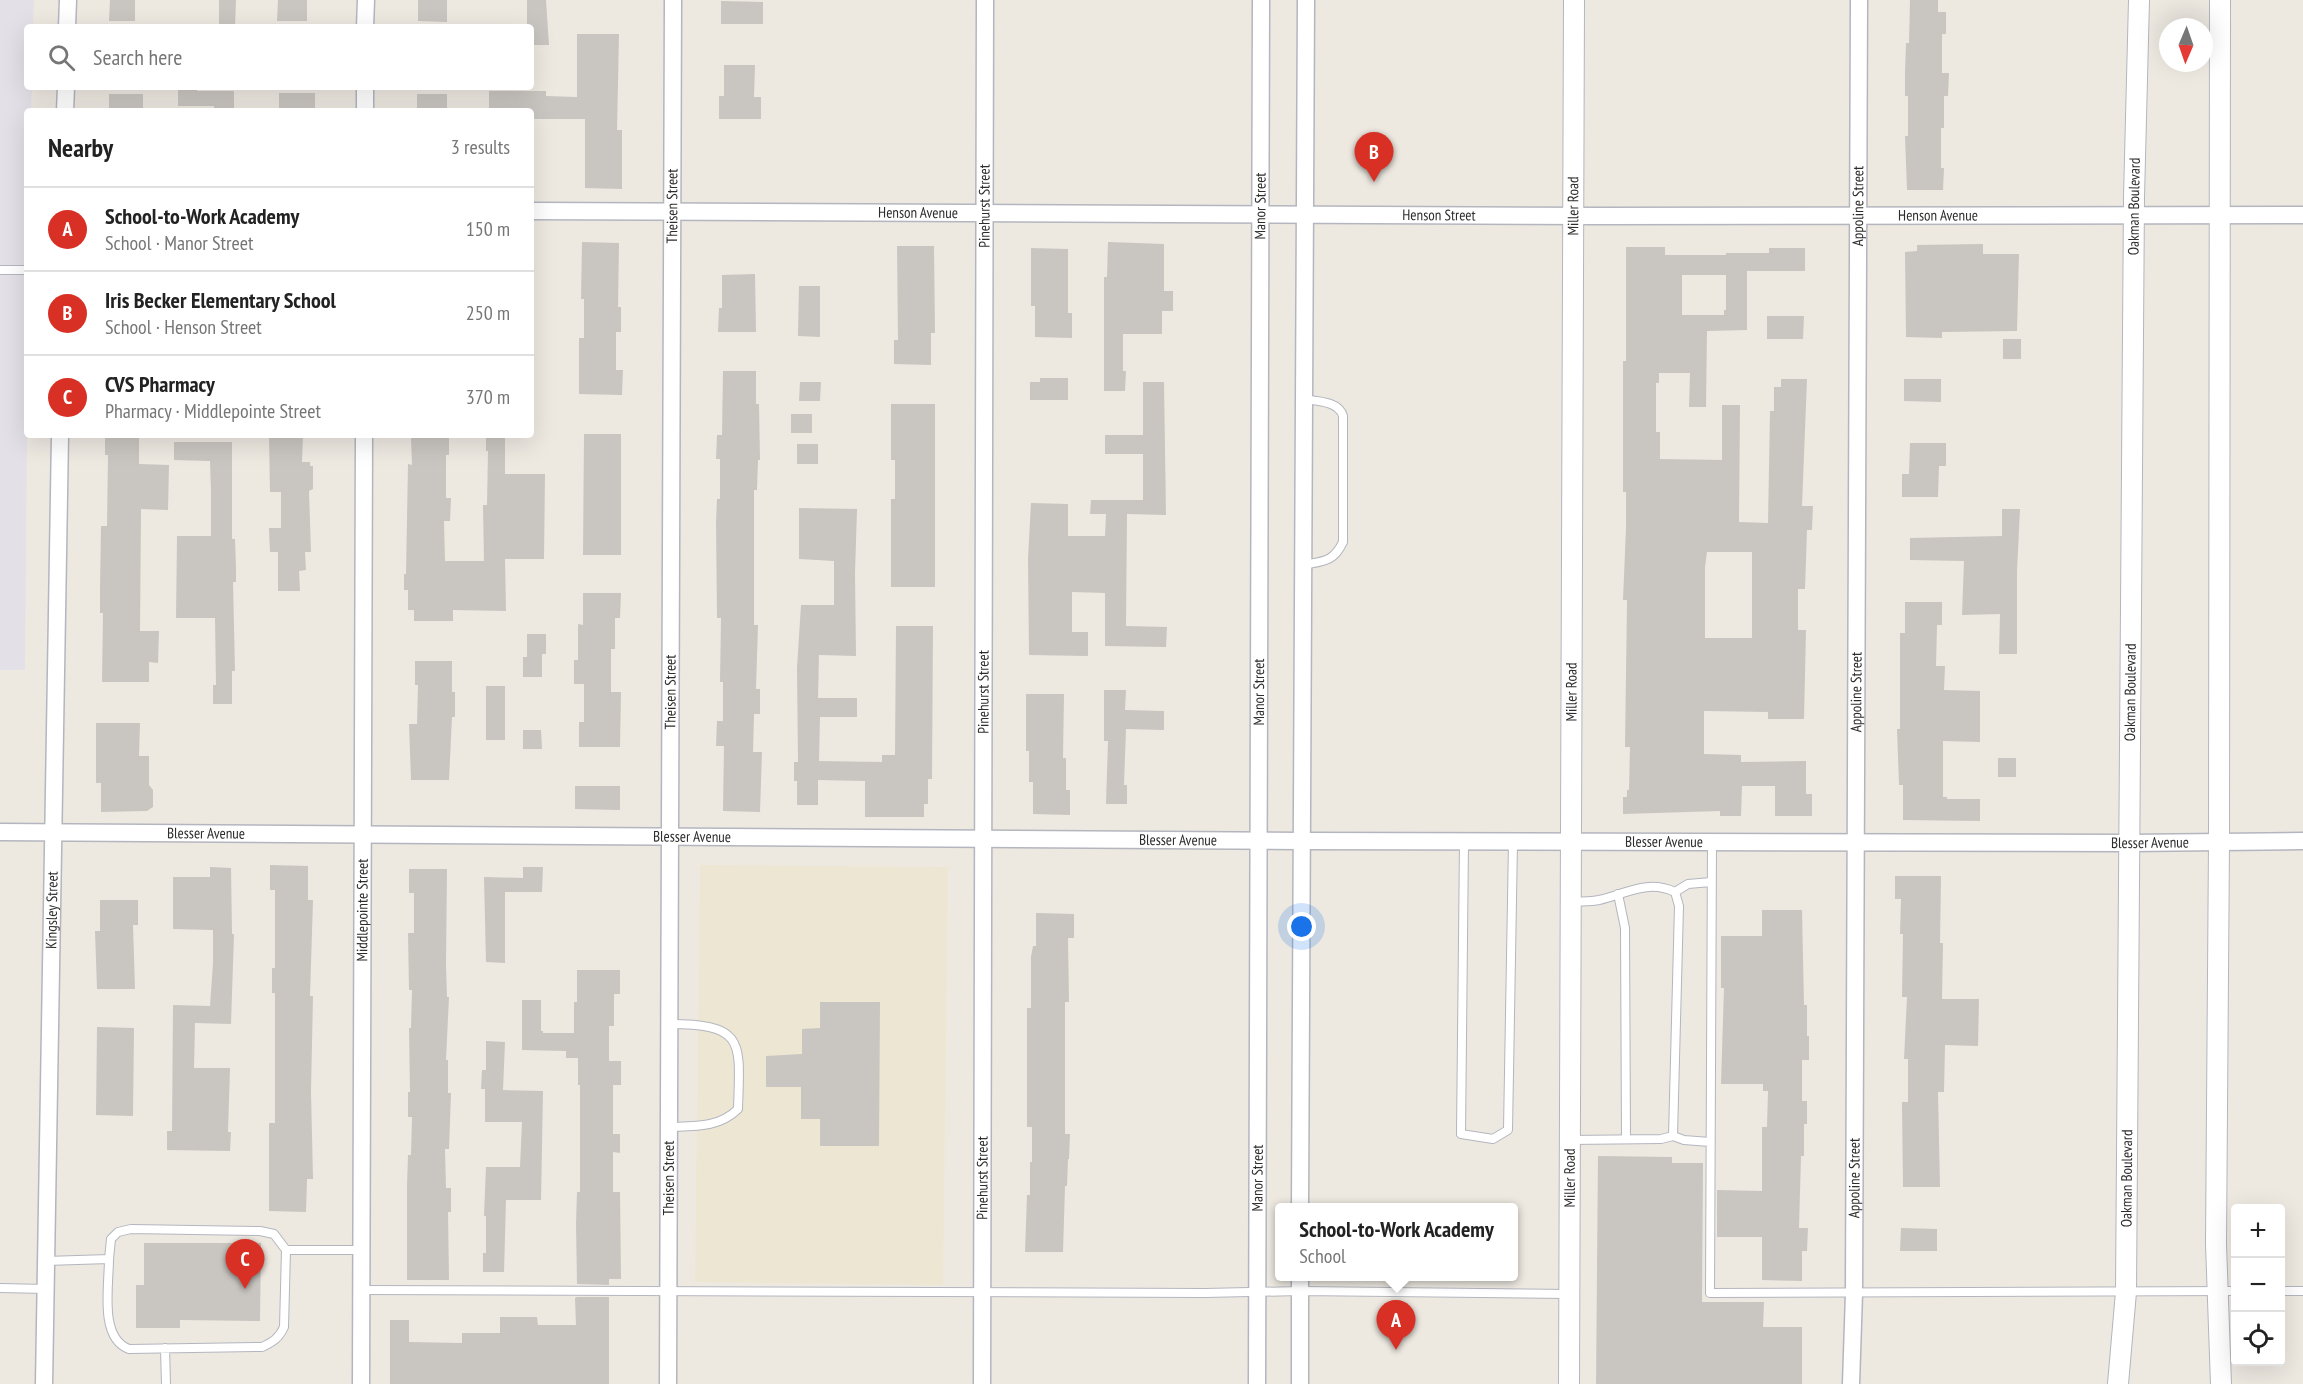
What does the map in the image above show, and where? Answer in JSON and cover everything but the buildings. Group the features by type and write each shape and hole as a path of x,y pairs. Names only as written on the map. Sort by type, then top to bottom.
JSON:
{"street":[{"path":"67,24 68,0"},
{"path":"365,24 366,0"},
{"name":"Theisen Street","path":"668,1384 672,0"},
{"name":"Pinehurst Street","path":"982,1384 985,0"},
{"name":"Manor Street","path":"1257,1384 1261,0"},
{"path":"1300,1203 1306,0"},
{"name":"Miller Road","path":"1569,1384 1574,0"},
{"name":"Appoline Street","path":"1851,1384 1854,1293 1858,0"},
{"name":"Oakman Boulevard","path":"2118,1384 2126,1292 2134,214 2139,0"},
{"path":"2220,0 2216,1244 2227,1291 2221,1384"},
{"path":"66,90 66,108"},
{"path":"365,90 365,108"},
{"name":"Henson Avenue","path":"534,211 1304,214"},
{"name":"Henson Street","path":"1304,214 1574,215"},
{"name":"Henson Avenue","path":"1574,215 2303,215"},
{"name":"Kingsley Street","path":"44,1384 60,438"},
{"name":"Middlepointe Street","path":"361,1384 364,438"},
{"name":"Blesser Avenue","path":"0,832 1301,842 2130,843 2303,841"},
{"path":"1300,1284 1300,1384"}],"lane":[{"path":"0,270 24,270"},
{"path":"1302,565 1330,559 1338,552 1342,542 1343,416 1341,410 1334,405 1303,399"},
{"path":"1464,842 1461,1134 1493,1139 1508,1130 1513,842"},
{"path":"1712,842 1710,1293 2227,1291"},
{"path":"1676,892 1688,884 1712,882"},
{"path":"1570,902 1597,900 1641,886 1664,887 1676,892"},
{"path":"1673,1136 1679,906 1676,892"},
{"path":"1618,894 1625,928 1626,1139"},
{"path":"669,1024 701,1024 719,1029 732,1038 739,1058 738,1109 730,1118 710,1125 669,1127"},
{"path":"1570,1140 1673,1136 1684,1140 1710,1142"},
{"path":"131,1230 260,1231 274,1234 286,1250 284,1327 272,1343 262,1347 129,1349 119,1345 112,1335 109,1321 109,1260 111,1239 118,1232 131,1230"},
{"path":"286,1250 362,1250"},
{"path":"46,1261 109,1260"},
{"path":"362,1290 1258,1292 1300,1284 1570,1294"},
{"path":"0,1288 46,1289"},
{"path":"2285,1291 2303,1291"},
{"path":"165,1348 165,1384"}],"shaded area":[{"path":"0,0 34,0 33,24 24,24 24,90 32,90 31,108 24,108 24,438 27,438 25,670 0,670"},
{"path":"700,865 948,867 943,1285 695,1282"}],"place":[{"name":"Iris Becker Elementary School","path":"1374,182"},
{"name":"CVS Pharmacy","path":"245,1289"},
{"name":"School-to-Work Academy","path":"1396,1350"}]}
